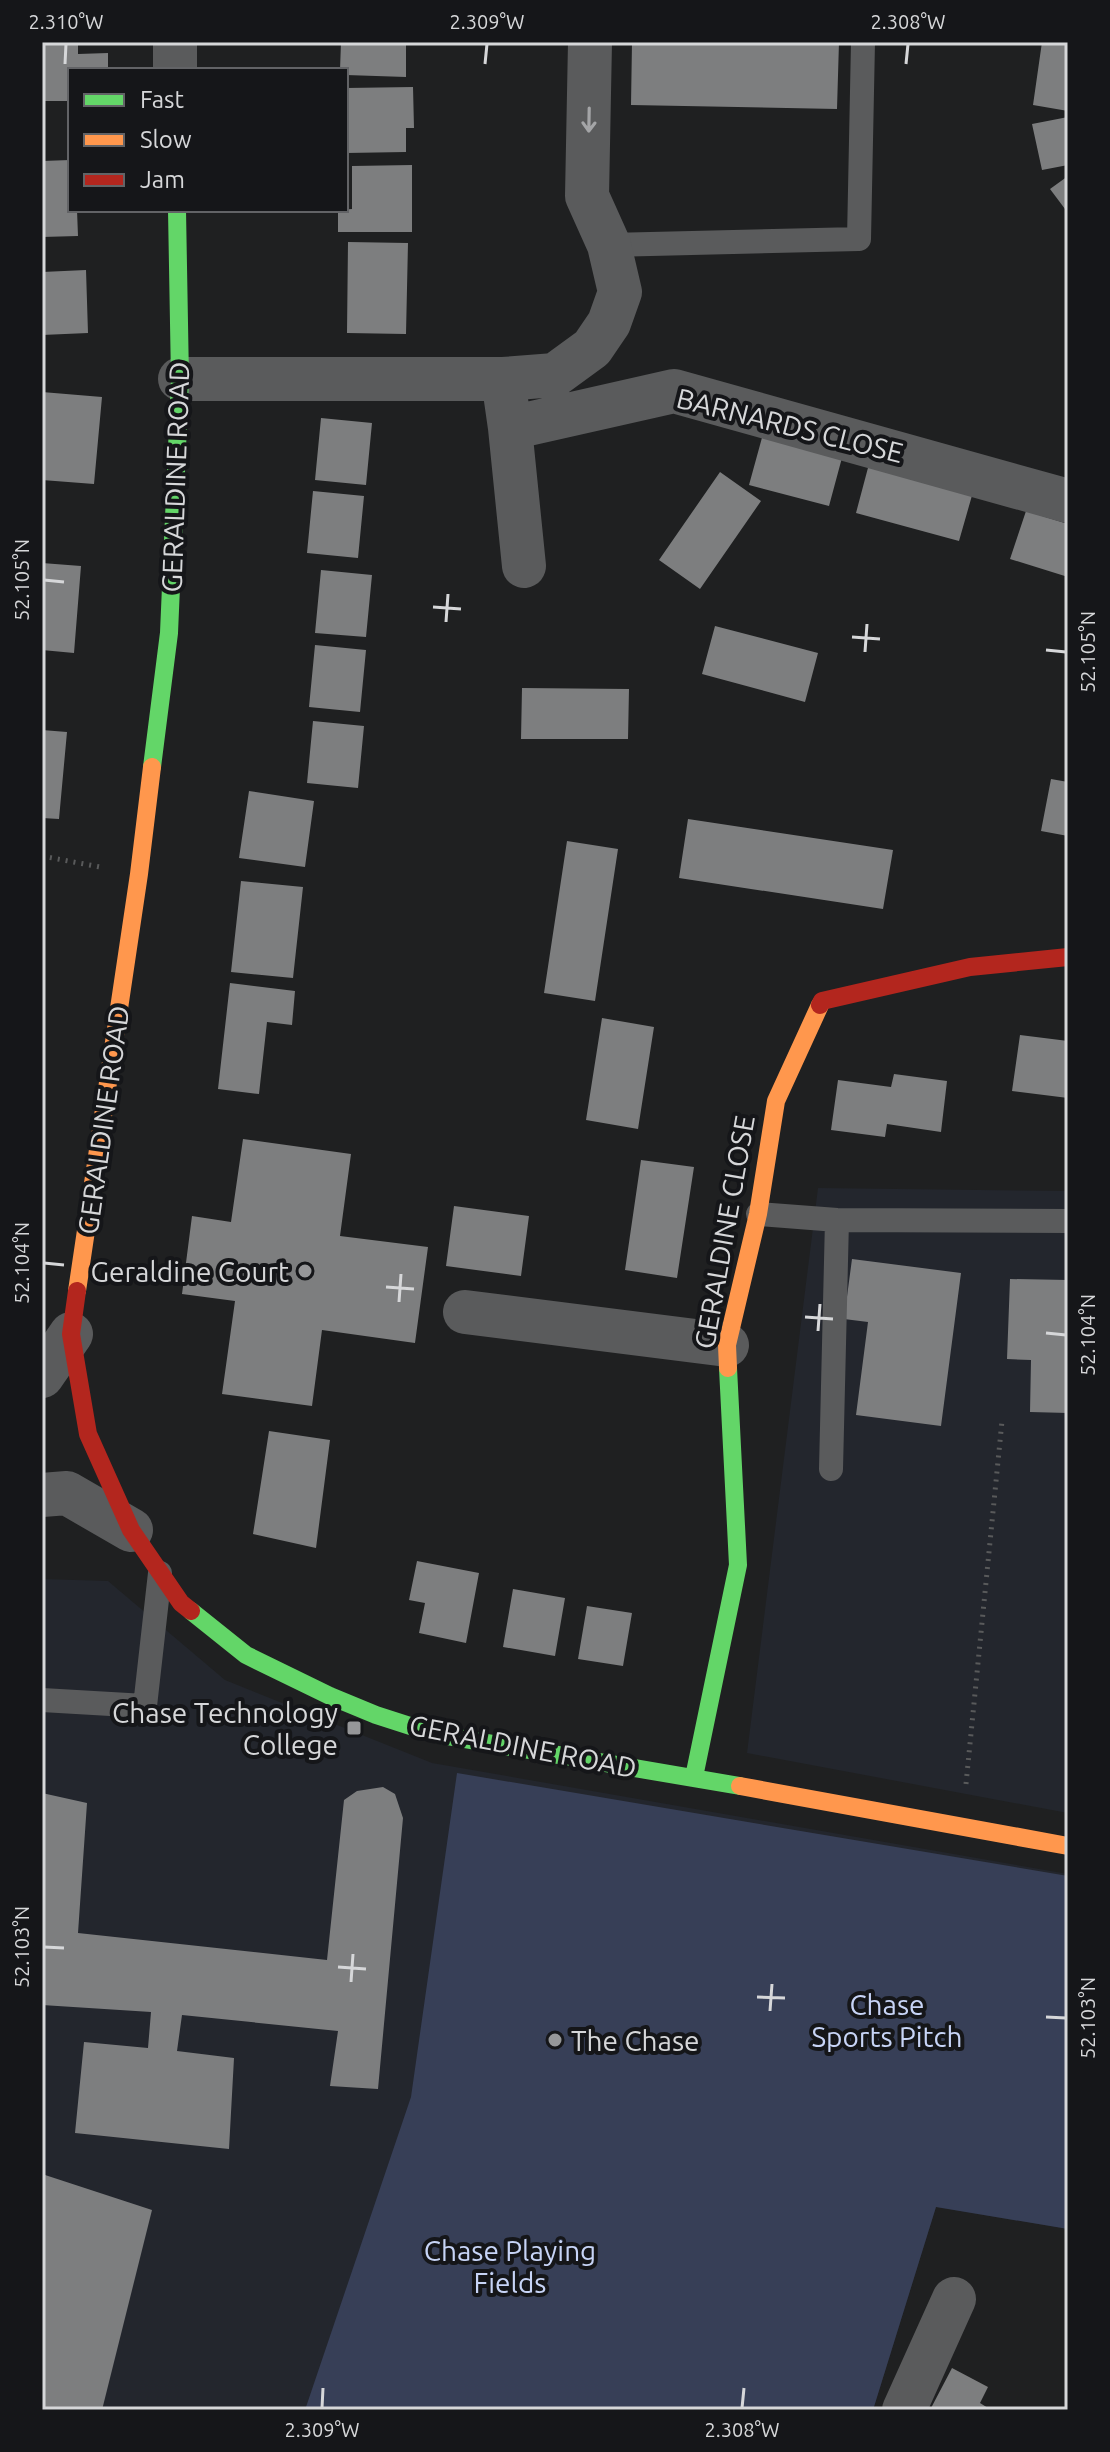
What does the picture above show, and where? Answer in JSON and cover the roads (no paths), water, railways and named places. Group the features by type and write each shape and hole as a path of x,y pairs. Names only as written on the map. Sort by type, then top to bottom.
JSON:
{"street":[{"path":"175,42 175,68"},
{"path":"180,379 503,379 555,375 592,348 609,323 620,292 609,245 587,196 590,42"},
{"name":"GERALDINE ROAD","path":"177,212 180,379 169,633 139,874 71,1334 88,1434 131,1530 181,1603 246,1655 376,1715 435,1734 694,1777 1068,1846"},
{"path":"503,379 524,566"},
{"name":"BARNARDS CLOSE","path":"510,428 674,391 1068,501"},
{"name":"GERALDINE CLOSE","path":"694,1777 738,1565 727,1345 758,1214 776,1101 822,1001 970,967 1068,957"},
{"path":"465,1312 727,1345"},
{"path":"42,1376 71,1334"},
{"path":"42,1495 67,1493 131,1530"},
{"path":"904,2410 954,2299"}],"lane":[{"path":"609,245 859,239 863,42"},
{"path":"758,1214 837,1220 1068,1221"},
{"path":"831,1469 837,1220"},
{"path":"42,1700 145,1706 160,1573"}],"place":[{"name":"Geraldine Court","path":"305,1271"},
{"name":"Chase Technology College","path":"354,1728"},
{"name":"The Chase","path":"555,2040"}],"park label":[{"name":"Chase Sports Pitch","path":"887,2020"},
{"name":"Chase Playing Fields","path":"510,2266"}]}
